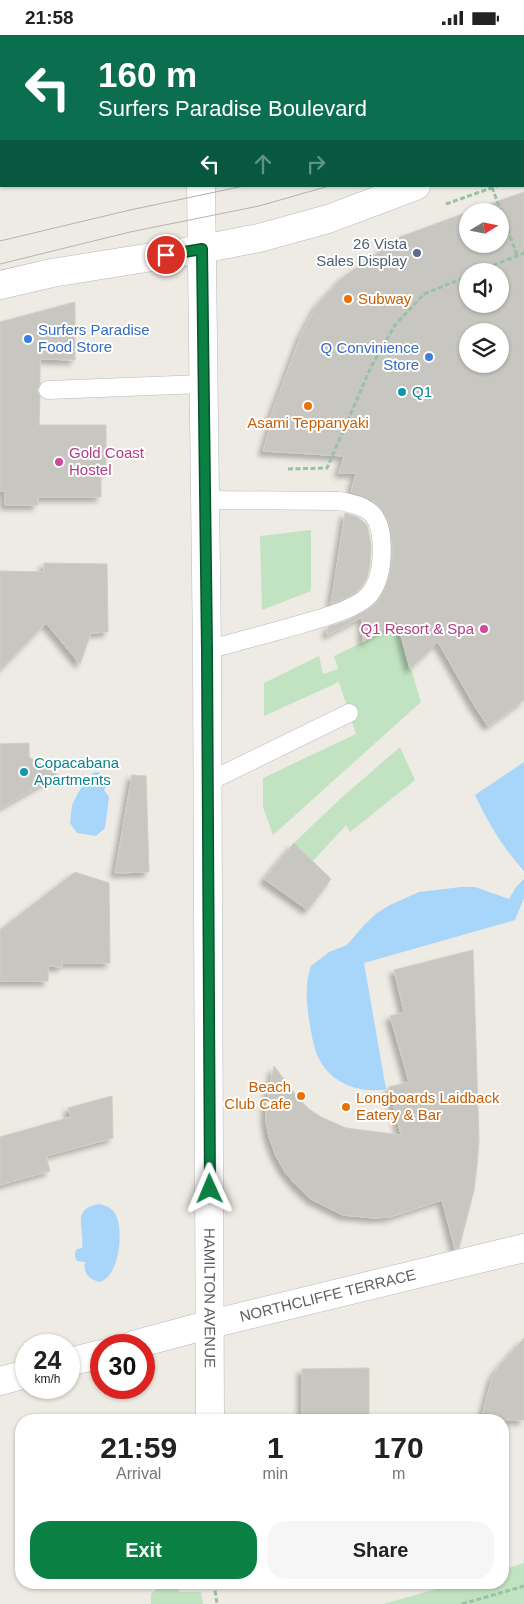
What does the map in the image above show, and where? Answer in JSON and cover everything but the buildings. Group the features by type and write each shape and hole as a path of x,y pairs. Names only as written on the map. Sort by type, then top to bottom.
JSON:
{"street":[{"name":"HAMILTON AVENUE","path":"201,187 208,783 210,1414"},
{"path":"0,285 52,273 202,249 285,232 328,219 413,187"},
{"name":"NORTHCLIFFE TERRACE","path":"155,1339 524,1248"},
{"path":"0,1381 15,1377"}],"lane":[{"path":"48,390 203,384"},
{"path":"205,500 339,501 356,504 373,513 380,527 382,547 376,585 368,596 355,605 310,621 207,650"},
{"path":"208,783 349,713"}],"path":[{"path":"492,187 517,255"},
{"path":"498,263 524,253"},
{"path":"282,469 328,468 371,367 396,325 424,293 459,279"},
{"path":"462,1604 524,1586"},
{"path":"215,1589 217,1604"}],"green space":[{"path":"311,530 311,591 262,610 260,536"},
{"path":"399,620 404,645 421,702 273,835 263,807 263,778 356,734 339,682 264,716 264,683 319,656 323,674 338,669 334,656 363,642"},
{"path":"400,747 415,780 350,832 346,825 313,861 294,843 340,799"},
{"path":"524,1563 524,1604 383,1604 437,1589 509,1589 509,1568"},
{"path":"157,1589 201,1592 203,1604 151,1604 151,1594"}],"water":[{"path":"524,762 524,871 496,835 475,795"},
{"path":"95,772 101,773 107,780 108,782 104,790 109,797 105,828 96,836 77,833 70,823 75,798 85,782"},
{"path":"524,879 524,898 515,920 364,963 386,1089 366,1090 356,1088 346,1085 330,1074 318,1057 313,1043 307,1005 308,979 311,966 329,952 347,945 377,913 419,892 475,887 509,899 516,887"},
{"path":"100,1204 114,1212 120,1239 119,1251 112,1271 99,1282 92,1279 86,1273 85,1262 77,1261 75,1253 77,1249 82,1248 82,1215 91,1206"}],"tram line":[{"path":"0,241 130,210 239,187"},
{"path":"0,264 130,232 259,206 326,187"}],"place":[{"name":"26 Vista Sales Display","path":"417,253"},
{"name":"Subway","path":"348,299"},
{"name":"Surfers Paradise Food Store","path":"28,339"},
{"name":"Q Convinience Store","path":"429,357"},
{"name":"Q1","path":"402,392"},
{"name":"Asami Teppanyaki","path":"308,406"},
{"name":"Gold Coast Hostel","path":"59,462"},
{"name":"Q1 Resort & Spa","path":"484,629"},
{"name":"Copacabana Apartments","path":"24,772"},
{"name":"Beach Club Cafe","path":"301,1096"},
{"name":"Longboards Laidback Eatery & Bar","path":"346,1107"}],"route":[{"path":"166,255 202,249 207,650 210,1189"}]}
